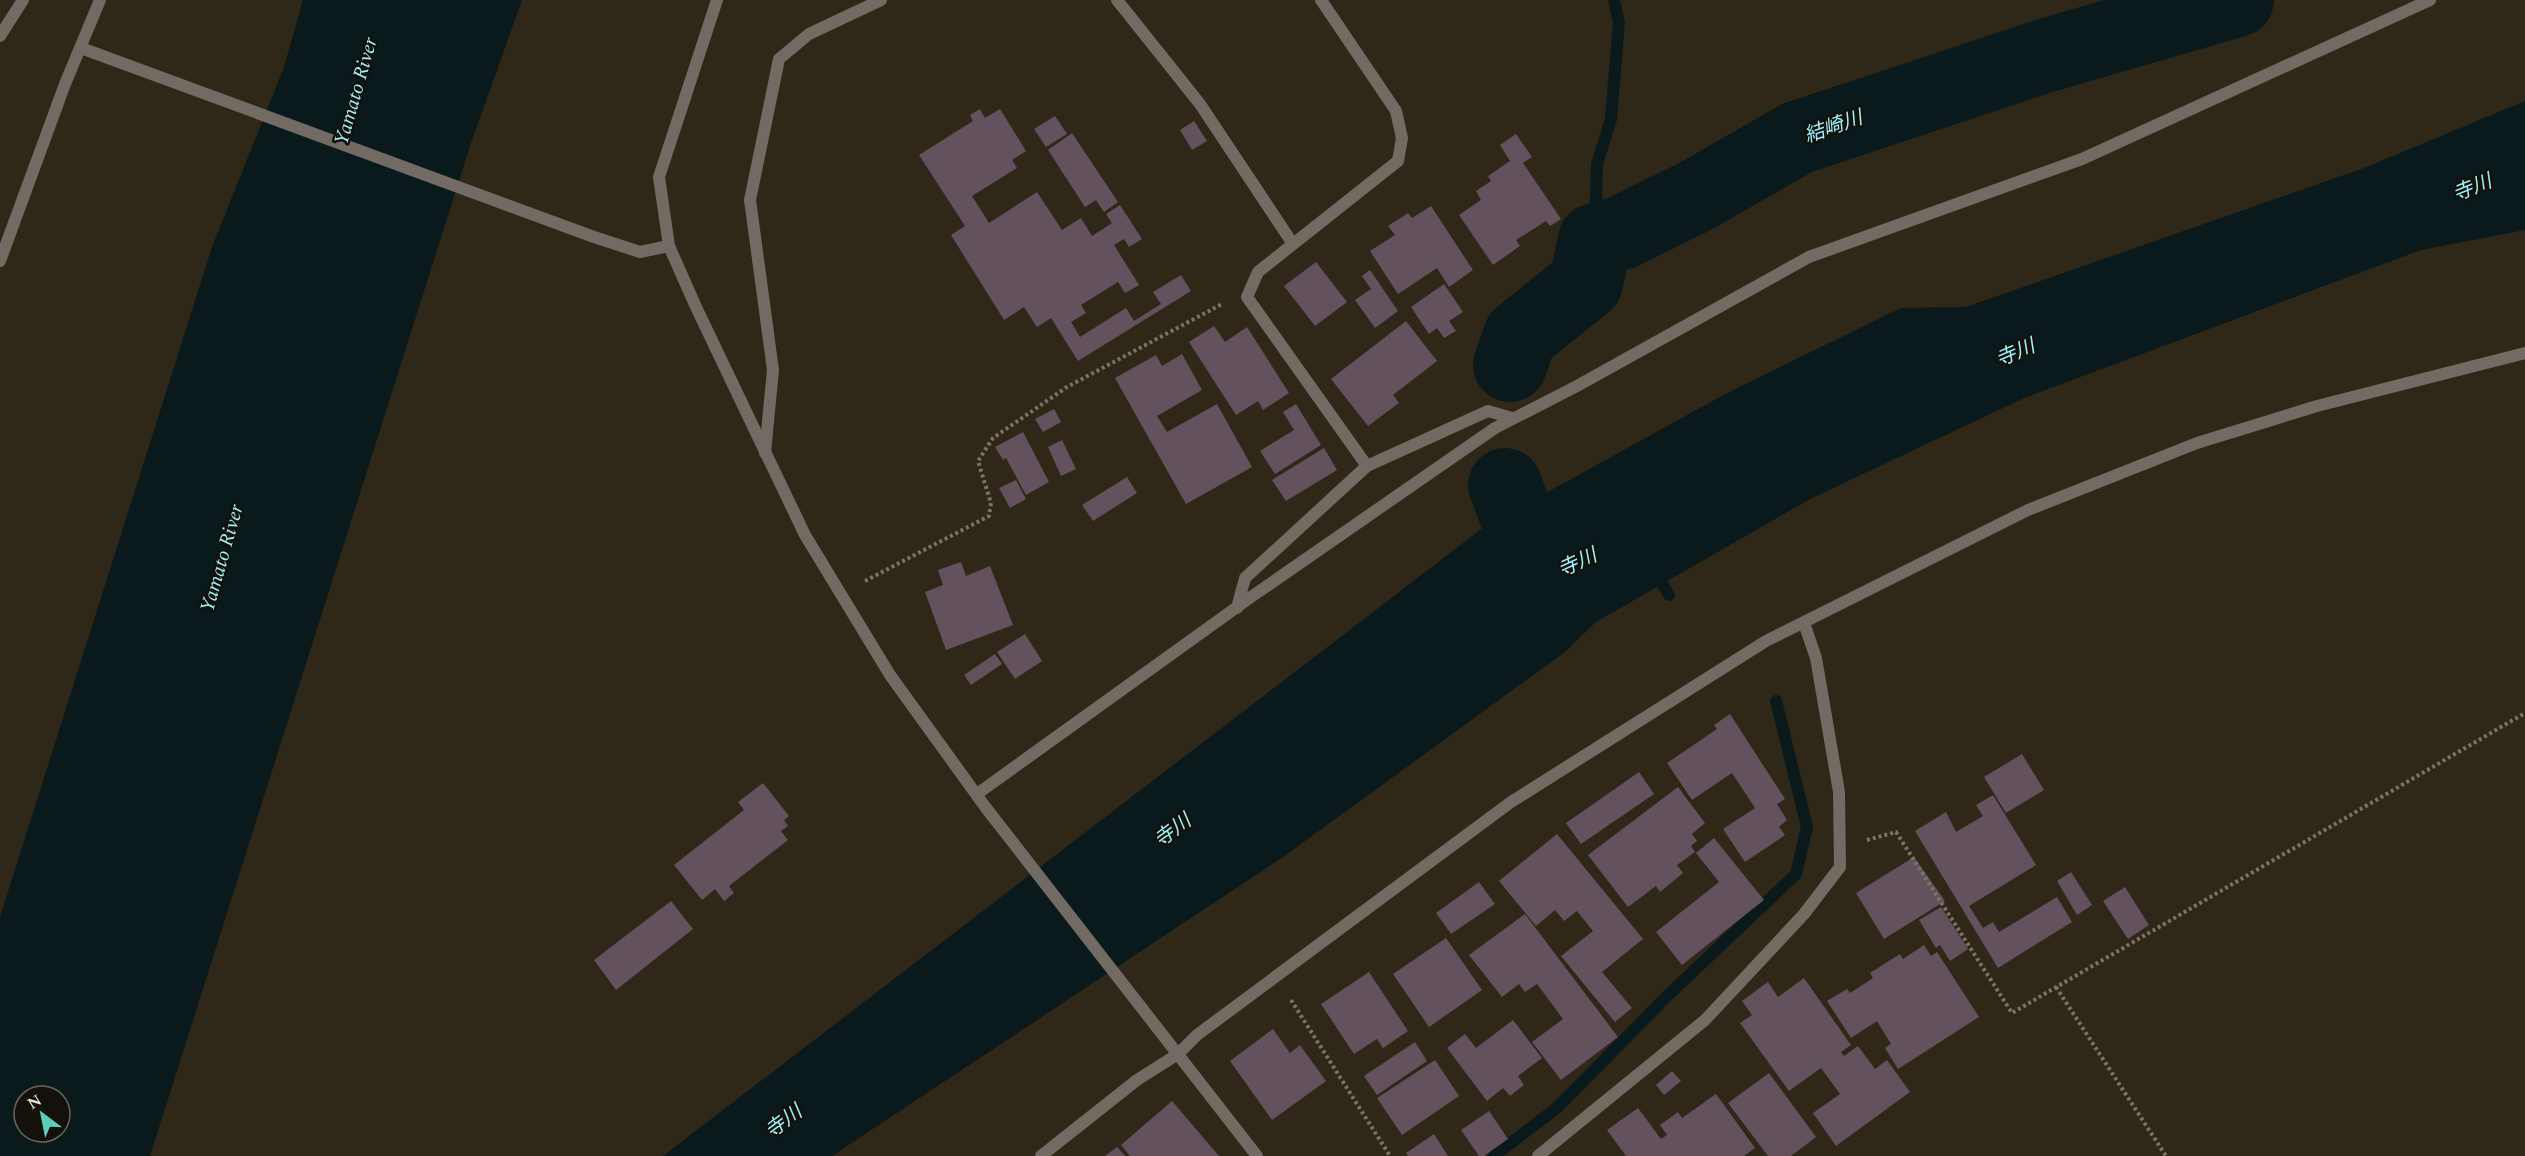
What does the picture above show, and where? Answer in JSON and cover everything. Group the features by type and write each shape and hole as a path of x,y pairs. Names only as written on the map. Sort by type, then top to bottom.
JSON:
{"street":[{"path":"0,36 24,0"},
{"path":"0,261 100,0"},
{"path":"717,0 659,177 669,246 765,453 805,535 890,675 986,808 1257,1156"},
{"path":"765,453 773,370 750,200 779,59 809,34 880,0"},
{"path":"1117,0 1200,104 1293,244"},
{"path":"1321,0 1396,111 1402,138 1398,161 1258,272 1247,297 1367,466"},
{"path":"977,794 1237,608 1494,428 1512,418 1577,386 1809,257 2082,159 2430,0"},
{"path":"81,48 594,237 640,252 669,246"},
{"path":"1041,1156 1137,1080 1178,1054 1197,1035 1511,802 1766,641 2028,510 2197,443 2317,406 2525,353"},
{"path":"1237,608 1245,578 1367,466 1488,411 1512,418"},
{"path":"1538,1156 1705,1020 1804,914 1840,867 1839,792 1816,658 1804,623"}],"path":[{"path":"841,594 989,516 991,502 978,461 993,438 1078,381 1203,312 1235,298 1247,297"},
{"path":"1840,846 1896,832 2012,1013 2525,713"},
{"path":"1277,976 1390,1156"},
{"path":"2056,987 2166,1156"}],"water":[{"name":"Yamato River","path":"303,0 522,0 470,146 150,1156 0,1156 0,917 212,247 284,67"},
{"name":"寺川","path":"2525,101 2525,230 2421,250 2024,398 1810,499 1596,622 1565,652 1283,857 832,1156 663,1156 1484,527 1729,392 1901,308 1966,307 2364,168"}],"building":[{"path":"980,109 985,118 1000,109 1026,151 1012,160 1017,168 972,196 989,223 1037,192 1062,230 1081,218 1092,236 1112,223 1106,214 1120,205 1142,239 1129,247 1124,239 1114,245 1139,285 1125,293 1118,282 1081,305 1086,313 1071,322 1080,337 1126,308 1134,321 1161,304 1153,292 1181,275 1191,291 1078,361 1051,318 1037,327 1024,307 1004,320 951,235 965,226 919,155 973,121 970,115"},
{"path":"1055,116 1067,134 1046,147 1034,129"},
{"path":"1194,121 1207,141 1192,150 1180,130"},
{"path":"1072,133 1118,202 1104,212 1096,200 1085,207 1048,150"},
{"path":"1516,134 1532,157 1523,163 1561,219 1550,226 1546,221 1516,240 1520,246 1493,265 1459,215 1481,200 1476,191 1491,181 1488,176 1510,161 1500,145"},
{"path":"1431,206 1473,270 1449,287 1437,268 1398,294 1370,251 1395,235 1388,226 1408,213 1412,218"},
{"path":"1316,262 1347,302 1315,326 1284,286"},
{"path":"1370,270 1398,311 1375,328 1355,300 1371,289 1362,276"},
{"path":"1444,284 1463,312 1449,321 1456,331 1444,338 1437,328 1429,334 1411,307"},
{"path":"1406,321 1437,361 1393,395 1399,403 1368,426 1331,379"},
{"path":"1214,326 1225,342 1247,327 1289,393 1263,410 1258,401 1236,415 1189,342"},
{"path":"1182,354 1202,390 1157,416 1167,432 1217,404 1252,467 1186,504 1115,378 1156,355 1162,366"},
{"path":"1296,404 1321,445 1275,474 1260,451 1294,430 1283,412"},
{"path":"1054,409 1061,422 1043,432 1035,419"},
{"path":"1023,432 1049,482 1026,495 1006,458 1003,460 995,447"},
{"path":"1062,440 1076,469 1061,476 1048,447"},
{"path":"1324,448 1337,470 1286,501 1272,480"},
{"path":"1127,477 1137,493 1093,521 1082,505"},
{"path":"1016,480 1026,499 1010,508 999,488"},
{"path":"961,562 966,576 990,566 1013,625 946,650 925,592 943,585 938,570"},
{"path":"1025,634 1042,661 1015,679 997,652"},
{"path":"995,654 1002,664 971,685 964,675"},
{"path":"1730,714 1785,799 1777,804 1787,820 1779,827 1785,835 1745,862 1723,829 1755,808 1732,773 1692,800 1667,763 1717,729 1714,725"},
{"path":"2022,754 2044,790 2006,813 1984,777"},
{"path":"1639,772 1654,794 1581,844 1566,823"},
{"path":"763,783 789,816 784,820 788,826 781,831 788,840 729,886 734,893 724,901 715,889 702,900 674,865 744,810 738,802"},
{"path":"1678,787 1705,823 1692,834 1697,841 1691,846 1695,852 1677,865 1683,873 1660,892 1656,886 1628,907 1588,855"},
{"path":"1993,795 2036,865 1969,906 1983,928 1993,922 1999,932 2057,897 2072,922 1998,968 1915,831 1946,812 1956,832 1983,816 1976,805"},
{"path":"1557,834 1643,939 1602,972 1632,1008 1615,1022 1561,956 1593,931 1577,911 1564,921 1555,910 1536,926 1499,881"},
{"path":"1714,838 1764,900 1682,965 1656,932 1719,882 1696,853"},
{"path":"1914,857 1945,901 1884,939 1856,893"},
{"path":"2071,872 2092,905 2077,915 2057,881"},
{"path":"1479,882 1495,904 1451,934 1436,913"},
{"path":"2125,887 2149,925 2128,939 2103,901"},
{"path":"671,901 693,929 616,990 594,960"},
{"path":"1941,907 1968,949 1950,961 1940,945 1936,948 1919,920"},
{"path":"1525,914 1618,1037 1561,1080 1532,1042 1563,1019 1537,984 1525,992 1519,984 1502,997 1469,955"},
{"path":"1446,938 1482,990 1429,1027 1393,974"},
{"path":"1924,945 1931,956 1937,952 1979,1017 1898,1069 1885,1048 1891,1044 1877,1021 1851,1038 1827,1001 1847,989 1850,993 1873,978 1870,973 1900,954 1903,959"},
{"path":"1369,972 1408,1031 1383,1048 1377,1039 1354,1054 1321,1004"},
{"path":"1804,978 1851,1045 1841,1052 1844,1056 1858,1046 1875,1069 1887,1060 1910,1092 1836,1146 1813,1113 1840,1094 1821,1068 1789,1091 1740,1023 1752,1015 1742,1001 1768,982 1778,997"},
{"path":"1513,1020 1542,1058 1518,1076 1524,1085 1510,1096 1503,1088 1487,1101 1447,1048 1465,1034 1476,1048"},
{"path":"1273,1029 1290,1053 1300,1045 1326,1081 1272,1120 1230,1061"},
{"path":"1415,1042 1427,1061 1377,1095 1364,1076"},
{"path":"1435,1060 1459,1096 1402,1135 1377,1098"},
{"path":"1672,1071 1681,1081 1664,1095 1656,1085"},
{"path":"1769,1073 1816,1137 1791,1156 1768,1156 1728,1103"},
{"path":"1716,1094 1755,1148 1744,1156 1626,1156 1607,1130 1638,1108 1661,1139 1667,1135 1660,1125 1678,1112 1682,1118"},
{"path":"1172,1101 1219,1156 1130,1156 1121,1145"},
{"path":"1489,1111 1508,1139 1484,1156 1479,1156 1461,1130"},
{"path":"1434,1134 1448,1156 1408,1156 1406,1153"},
{"path":"1117,1147 1125,1156 1105,1156"}],"waterway":[{"path":"1595,240 1597,164 1611,119 1619,22 1614,0"},
{"name":"結崎川","path":"1510,365 1520,336 1586,283 1595,240 1621,233 1694,197 1797,138 2044,56 2237,0"},
{"name":"結崎川","path":"1505,485 1540,579"},
{"path":"1654,570 1669,595"},
{"path":"1494,1156 1558,1107 1663,1000 1796,874 1807,827 1776,701"}]}
